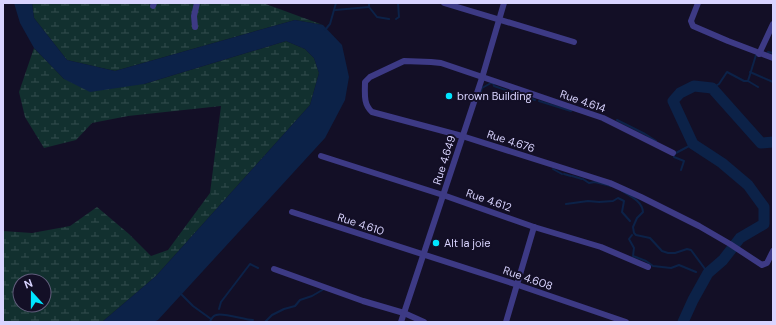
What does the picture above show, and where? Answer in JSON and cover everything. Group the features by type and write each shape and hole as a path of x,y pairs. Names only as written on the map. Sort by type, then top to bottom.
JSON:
{"street":[{"path":"195,27 194,16 197,3"},
{"path":"444,3 574,42"},
{"name":"Rue 4.649","path":"401,322 482,78 504,3"},
{"path":"698,3 691,21 693,26 759,54 773,58"},
{"path":"759,54 773,24"},
{"name":"Rue 4.676","path":"482,78 441,64 411,61 399,63 370,77 365,82 366,104 367,108 372,112 462,136 610,183 699,226 730,244 762,266 768,263 773,251"},
{"name":"Rue 4.614","path":"482,78 603,118 673,153"},
{"name":"Rue 4.612","path":"321,156 442,195 534,227 601,247 648,267"},
{"name":"Rue 4.610","path":"292,212 424,255"},
{"path":"506,322 534,227"},
{"name":"Rue 4.608","path":"424,255 626,322"},
{"path":"274,269 363,301 404,313 424,322"}],"green space":[{"path":"32,3 263,3 323,25 295,20 115,71 67,60 34,18"},
{"path":"286,41 305,49 314,58 319,73 310,105 156,276 102,322 3,322 3,231 32,233 70,226 97,207 129,234 151,256 168,250 210,193 221,106 128,116 92,123 76,140 44,148 25,117 19,92 34,48 64,79 144,84"}],"water":[{"path":"14,3 32,3 34,18 67,60 115,71 295,20 323,25 342,45 349,77 345,100 325,138 158,320 153,322 102,322 156,276 310,105 319,73 314,58 305,49 286,41 144,84 90,92 64,79 34,48 20,23"}],"waterway":[{"path":"325,30 330,24 336,3"},
{"path":"369,3 369,7 377,17 389,19"},
{"path":"396,19 399,17 398,3"},
{"path":"335,10 369,7"},
{"path":"768,52 773,53"},
{"path":"748,81 756,55"},
{"path":"712,88 719,84 727,72 758,87"},
{"path":"750,72 773,82"},
{"path":"479,97 482,88 493,83 494,86 535,100"},
{"path":"683,322 708,273 723,260 740,238 764,224 764,207 748,185 722,163 693,144 673,101 680,93 694,86 712,88 761,143 773,142"},
{"path":"539,101 571,111"},
{"path":"617,120 656,141"},
{"path":"681,170 684,161 674,157 674,154 693,144"},
{"path":"553,169 562,174"},
{"path":"564,174 571,176"},
{"path":"572,176 582,179"},
{"path":"583,179 589,183 595,182 611,186"},
{"path":"622,191 635,199 642,208 643,212 637,218 633,227 636,235 650,238 662,251 668,253 675,253 687,249 691,250 708,273"},
{"path":"566,204 588,201 613,201 618,198 624,201 622,212 630,221"},
{"path":"632,235 629,239 634,248 633,256 646,261 653,266 671,268 679,265 696,272"},
{"path":"219,309 221,302 250,264 258,268"},
{"path":"265,322 272,315 284,309 295,306 300,300 312,296 324,289"},
{"path":"179,292 193,306 211,319"},
{"path":"210,322 214,316 219,314 253,320"}],"place":[{"name":"brown Building","path":"449,96"},
{"name":"Alt la joie","path":"436,243"}]}
